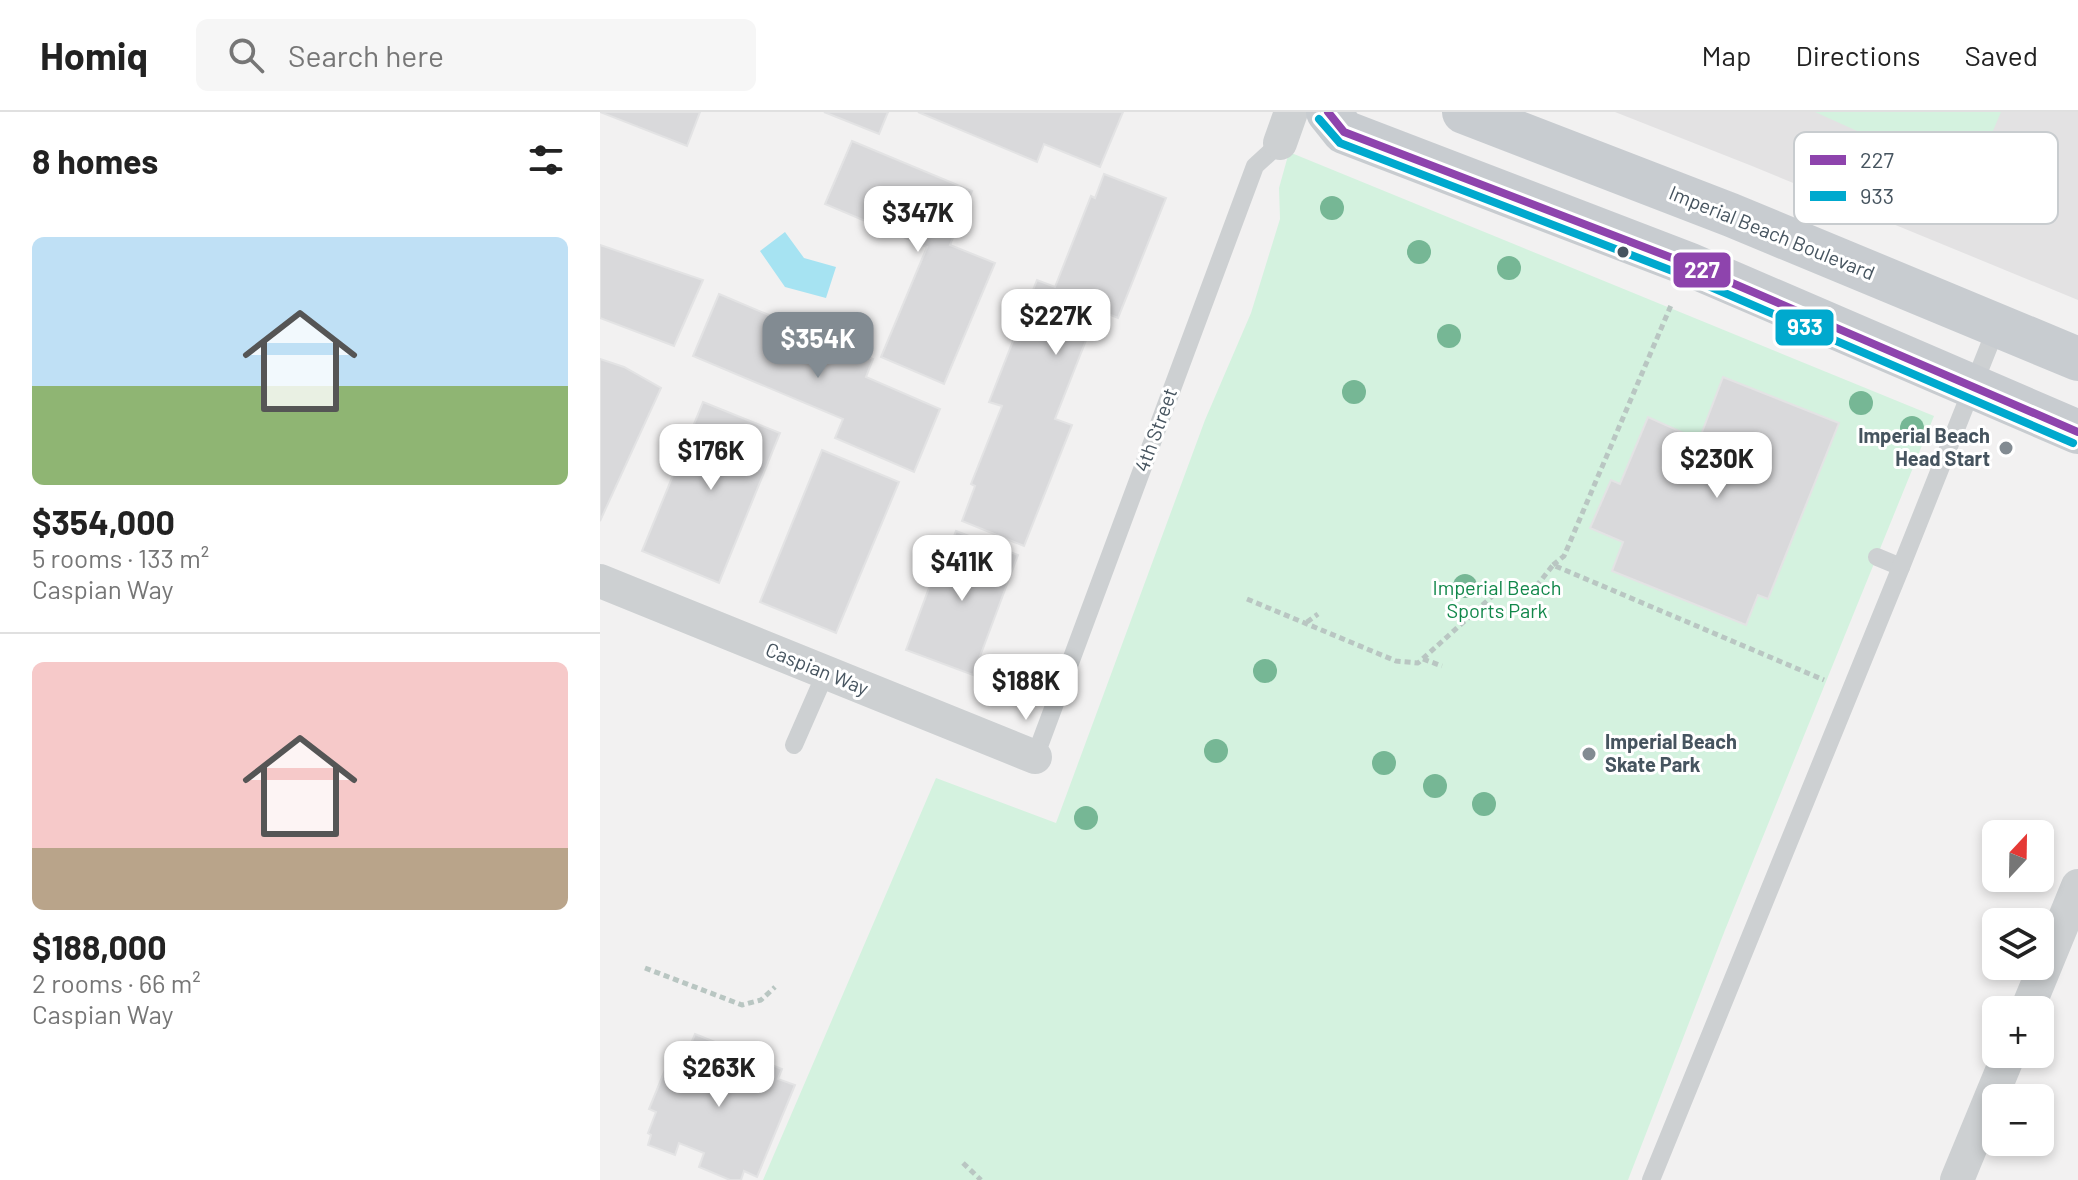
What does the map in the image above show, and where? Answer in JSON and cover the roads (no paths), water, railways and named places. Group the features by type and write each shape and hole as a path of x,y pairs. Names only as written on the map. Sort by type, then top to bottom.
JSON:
{"main road":[{"path":"1328,112 1344,132 1688,264 2078,432"},
{"name":"Imperial Beach Boulevard","path":"1464,112 1731,215 2078,359"}],"street":[{"name":"Caspian Way","path":"600,581 1035,757"},
{"path":"2033,996 2078,886"},
{"path":"1957,1180 2003,1068"}],"lane":[{"name":"4th Street","path":"1035,757 1255,166 1285,128"},
{"path":"1651,1180 1997,326"},
{"path":"1877,557 1901,567"},
{"path":"794,745 826,672"}],"water":[{"path":"785,232 804,258 836,267 826,298 785,287 760,251"}],"place":[{"name":"Imperial Beach Head Start","path":"2006,448"},
{"name":"Imperial Beach Skate Park","path":"1589,754"}],"park label":[{"name":"Imperial Beach Sports Park","path":"1497,600"}]}
